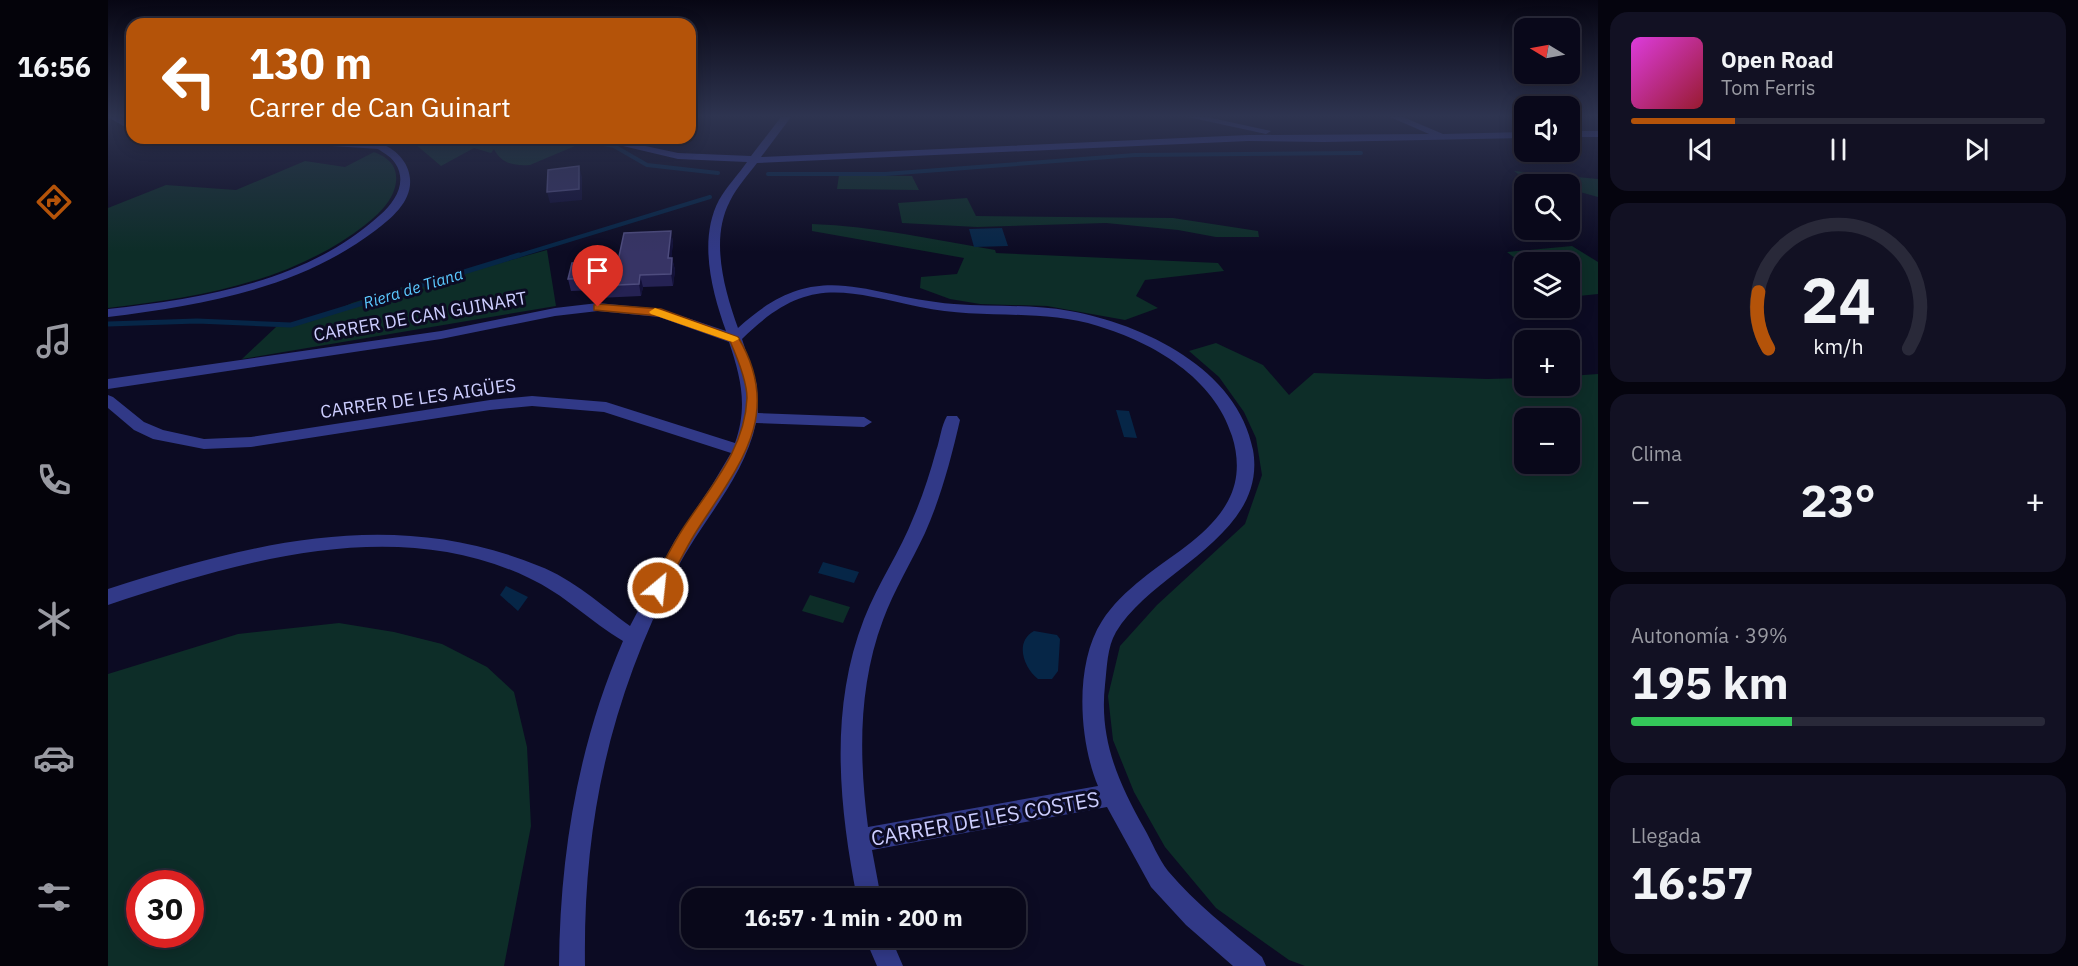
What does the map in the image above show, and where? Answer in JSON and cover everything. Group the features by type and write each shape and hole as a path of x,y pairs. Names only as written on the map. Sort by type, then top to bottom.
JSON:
{"street":[{"path":"108,313 182,304 235,291 301,269 356,240 396,205 405,185 400,162"},
{"path":"572,966 570,912 581,815 601,726 618,674 666,573 690,530 725,480 741,450 750,418 753,396 717,280 715,243 722,206 752,162"},
{"path":"734,339 759,316 787,296 830,287 863,290 894,299 939,307 1040,311 1077,316 1127,331 1157,346 1185,364 1211,386 1236,423 1245,450 1246,478 1238,501 1228,517 1213,533 1131,598 1107,628 1098,658 1092,719 1095,750 1112,795 1160,881 1199,921 1253,966"},
{"name":"CARRER DE CAN GUINART","path":"108,384 441,335 555,312 598,307 661,313 734,339"},
{"path":"742,357 759,316"},
{"name":"CARRER DE LES AIGÜES","path":"108,400 139,426 159,435 204,444 251,442 490,405 532,401 606,407 741,450"},
{"path":"750,418 864,422"},
{"path":"867,888 858,841 852,773 851,716 857,670 883,595 916,531 929,500 952,420"},
{"path":"108,597 214,563 277,549 357,540 400,540 435,544 503,558 560,585 635,638"},
{"name":"CARRER DE LES COSTES","path":"858,841 1112,795"},
{"path":"882,948 890,966"}],"green space":[{"path":"302,162 345,167 355,162 390,162 394,167 396,182 395,189 385,207 337,245 307,261 242,284 175,299 108,308 108,208 166,185 236,190"},
{"path":"436,162 448,162 441,166"},
{"path":"507,162 537,162 530,165"},
{"path":"1514,171 1546,174 1518,174"},
{"path":"839,175 912,176 919,190 837,189"},
{"path":"1580,177 1598,179 1598,197 1580,192"},
{"path":"967,198 976,216 1173,218 1258,231 1259,237 1216,237 1178,230 1106,223 977,227 902,223 898,203"},
{"path":"812,224 904,234 995,250 996,253 1218,263 1224,271 1145,280 1136,296 1158,308 1125,320 1047,306 980,304 950,299 920,288 921,277 957,274 964,258 812,231"},
{"path":"1572,246 1598,262 1598,294 1580,296 1580,252 1514,252 1514,257 1507,252"},
{"path":"547,250 556,306 242,359 276,327 312,321 352,303 447,273 445,278"},
{"path":"1216,343 1263,365 1289,395 1314,373 1514,378 1514,396 1580,396 1580,375 1598,374 1598,966 1305,966 1289,960 1216,908 1165,847 1134,792 1113,740 1108,696 1120,646 1157,605 1245,524 1262,475 1256,438 1244,412 1219,377 1189,351"},
{"path":"810,595 850,607 843,623 802,611"},
{"path":"339,623 394,632 442,644 487,667 514,692 527,747 531,826 504,966 108,966 108,674 238,634"}],"water":[{"path":"1002,228 1008,246 974,247 969,229"},
{"path":"1116,410 1129,411 1137,438 1124,437"},
{"path":"823,562 859,572 854,583 818,573"},
{"path":"506,586 528,597 518,611 500,595"},
{"path":"1034,631 1057,635 1060,639 1058,671 1052,679 1038,679 1025,662 1024,642"}],"building":[{"path":"579,166 579,189 547,192 548,170"},
{"path":"671,231 668,258 672,258 671,274 640,275 639,284 595,286 597,278 568,279 572,263 618,261 624,233"}],"waterway":[{"path":"642,162 647,165 718,173"},
{"name":"Riera de Tiana","path":"768,174 885,174 1042,162"},
{"name":"Riera de Tiana","path":"514,257 710,197"},
{"name":"Riera de Tiana","path":"108,324 197,321 291,325 519,255"}],"slow traffic":[{"path":"655,312 675,317 733,339"}],"route":[{"path":"598,307 661,313 734,339 742,357 753,396 750,418 741,450 725,480 690,530 658,588"}]}
